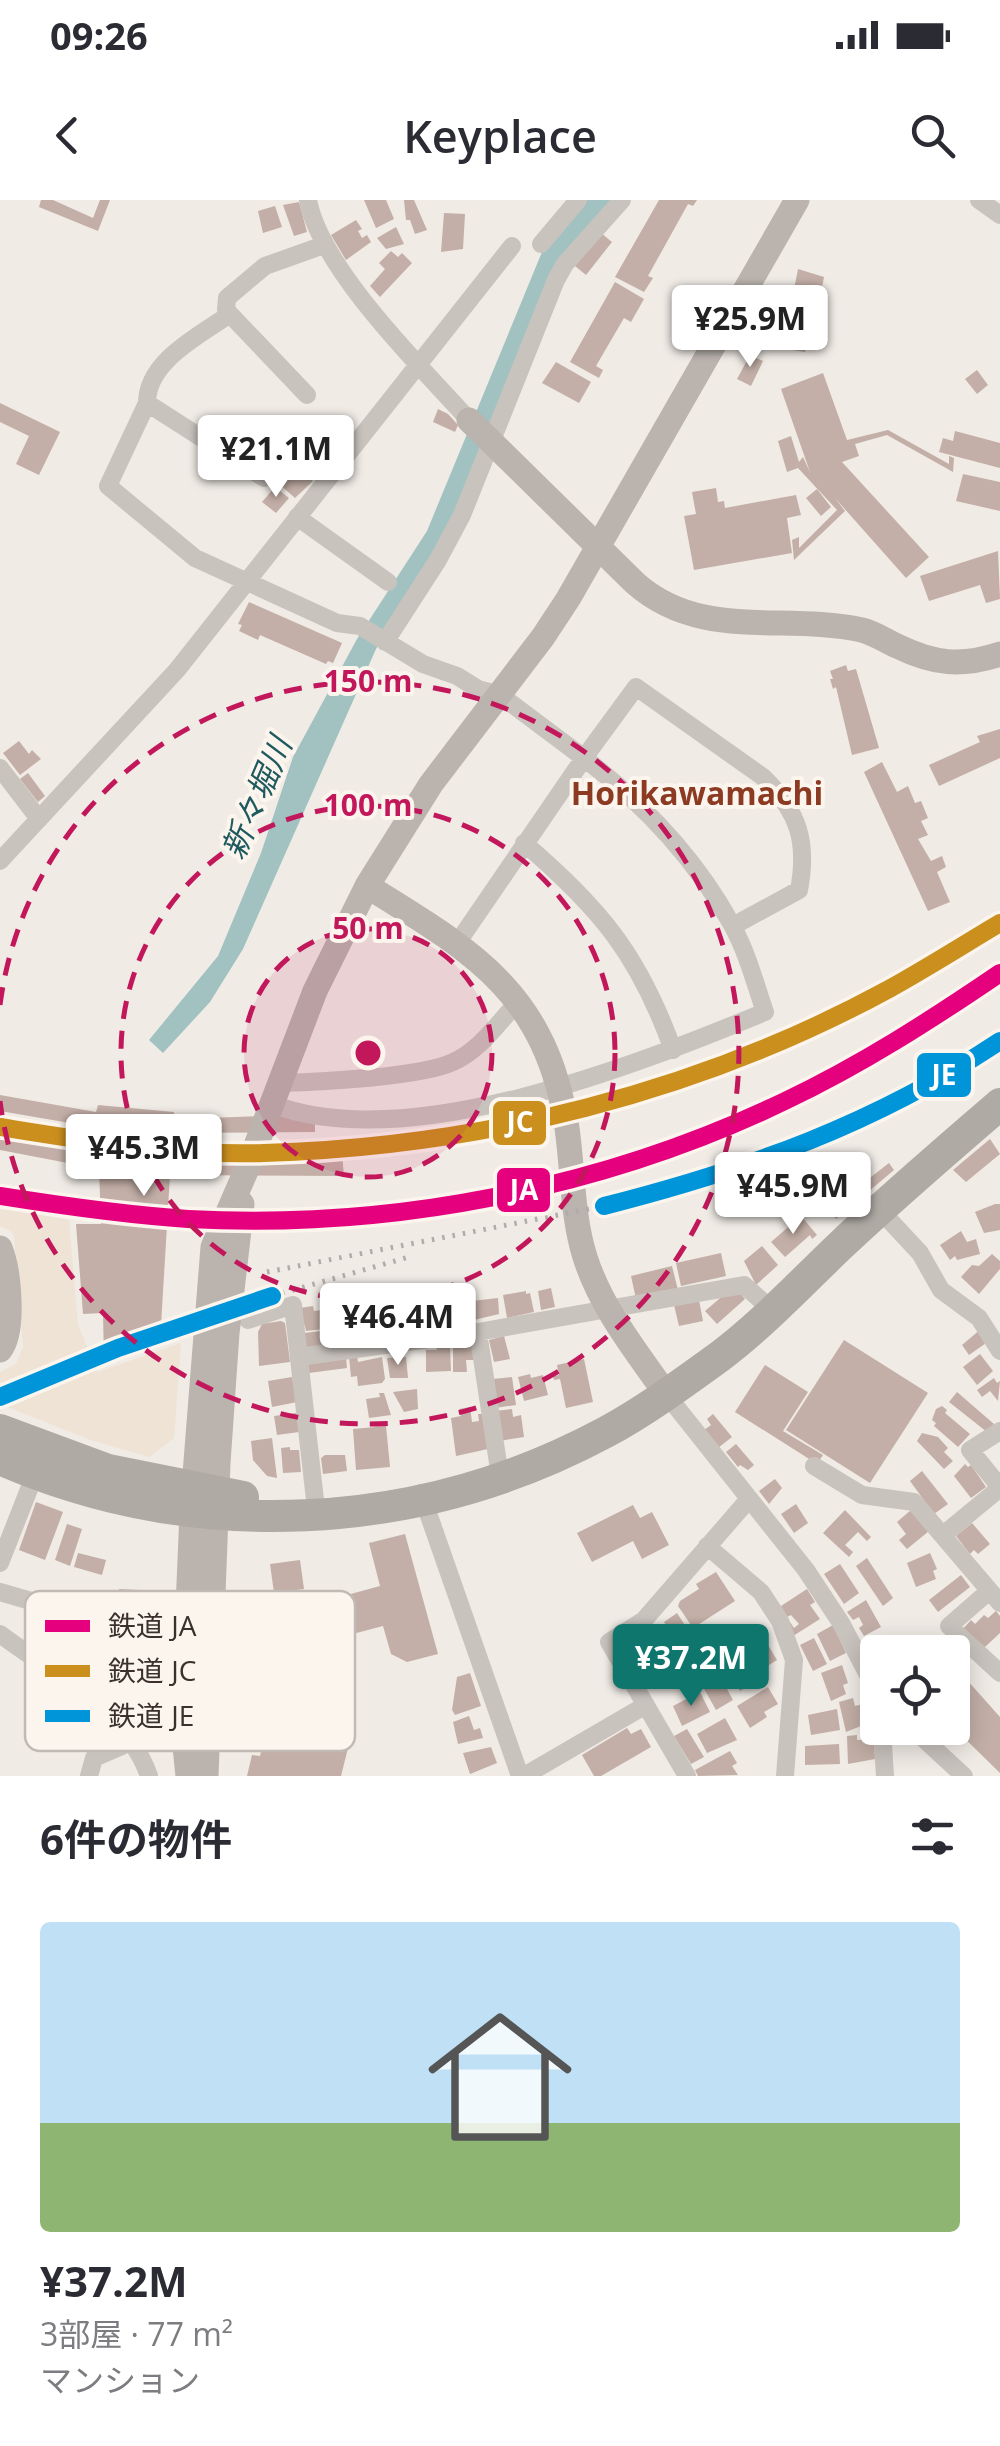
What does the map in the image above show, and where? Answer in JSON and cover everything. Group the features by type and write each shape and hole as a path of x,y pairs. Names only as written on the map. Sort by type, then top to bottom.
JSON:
{"highway":[{"path":"0,1459 118,1499 205,1502 315,1515 370,1511 522,1470 606,1432 723,1354 879,1209 1000,1104"},
{"path":"0,1430 205,1502 422,1495"}],"street":[{"path":"308,200 324,246 418,364 481,432 652,599 693,617 864,630 924,659 944,664 974,662 1000,654"},
{"path":"541,244 578,200"},
{"path":"383,640 448,543 481,432 556,280 565,264 622,200"},
{"path":"205,1591 214,1247 315,991 366,886 431,784 544,638 797,200"},
{"path":"978,200 1000,215"},
{"path":"307,395 226,310 227,298 265,266 324,246"},
{"path":"0,862 174,674 512,246"},
{"path":"230,314 168,358 147,391 147,404 108,486 177,546 246,583 337,623 364,628 423,664 457,676 478,689 500,694 632,794 667,833 733,926 764,1012 673,1050 560,1088 389,1119 352,1120 286,1110 276,1094"},
{"path":"147,404 264,478"},
{"path":"297,517 388,582"},
{"path":"458,942 636,686 763,777 791,810 804,862 799,890 733,926"},
{"path":"0,768 40,819"},
{"path":"524,844 586,899 612,929 639,968 673,1050"},
{"path":"366,886 458,942 495,976 536,1028 560,1088 580,1234 585,1257 606,1307 666,1394 806,1570 860,1660"},
{"path":"276,1094 451,1064 476,1046 517,1003"},
{"path":"879,1209 920,1253 942,1290 979,1318 1000,1351"},
{"path":"0,1248 10,1329 0,1350"},
{"path":"299,1357 478,1332 744,1284 772,1310"},
{"path":"248,1320 293,1305 316,1500"},
{"path":"478,1332 500,1476"},
{"path":"943,1535 1000,1487 970,1450 1000,1431"},
{"path":"814,1466 862,1495 914,1502 994,1598 949,1626 1000,1673"},
{"path":"0,1564 35,1474"},
{"path":"422,1495 522,1776 646,1705"},
{"path":"687,1776 609,1642 644,1620 749,1499"},
{"path":"192,1591 205,1502"},
{"path":"707,1546 761,1592 780,1621 794,1660 785,1776"},
{"path":"0,1592 25,1599"},
{"path":"0,1634 25,1652"},
{"path":"883,1745 885,1776"},
{"path":"930,1745 964,1776"},
{"path":"89,1776 94,1758 110,1751"},
{"path":"138,1751 149,1776"},
{"path":"185,1751 188,1776"},
{"path":"206,1751 206,1776"}],"shaded area":[{"path":"0,1207 69,1220 78,1325 98,1372 181,1343 174,1438 149,1457 88,1439 0,1404 0,1372 16,1364 23,1347 14,1236 0,1226"}],"water":[{"path":"584,200 614,200 573,242 458,515 376,649 243,949 210,1002 163,1053 149,1040 218,956 261,853 293,757 357,639 427,531 542,252"}],"building":[{"path":"41,200 53,200 93,218 100,200 110,200 98,231 39,207"},
{"path":"364,200 386,200 394,219 376,228"},
{"path":"404,200 414,200 427,230 415,234 410,220 406,220"},
{"path":"659,200 697,200 693,206 688,204 648,276 653,278 644,292 615,277"},
{"path":"299,202 307,232 294,236 283,205"},
{"path":"275,206 282,227 263,233 258,211"},
{"path":"444,213 465,214 463,249 441,252"},
{"path":"356,220 362,238 367,235 371,242 346,260 331,235"},
{"path":"396,227 404,244 386,249 377,238"},
{"path":"601,233 612,242 586,275 575,266"},
{"path":"391,251 398,257 402,253 412,263 380,297 370,286 385,269 379,263"},
{"path":"798,269 824,277 818,308 800,301 799,306 791,305"},
{"path":"615,282 644,299 631,322 624,318 596,366 603,370 599,378 570,362"},
{"path":"800,310 817,316 814,347 806,346 805,352 792,350"},
{"path":"759,314 778,317 776,336 762,334 764,323 758,322"},
{"path":"750,355 763,361 751,386 737,379"},
{"path":"556,362 591,382 579,403 542,383"},
{"path":"977,370 988,385 977,394 965,379"},
{"path":"823,373 847,440 888,430 949,464 949,456 954,458 953,472 887,435 855,444 859,456 842,462 929,557 906,578 835,498 845,511 794,560 792,540 799,537 799,548 837,510 798,468 787,472 778,441 791,436 799,462 803,457 810,472 781,389"},
{"path":"0,403 60,432 39,475 16,464 29,436 0,422"},
{"path":"438,409 458,425 455,432 433,422"},
{"path":"318,418 347,442 333,460 306,438"},
{"path":"955,431 1000,443 1000,468 939,452 943,438 953,441"},
{"path":"306,441 333,463 320,480 302,465 309,456 303,451 302,456 298,455 300,444"},
{"path":"296,466 313,481 295,498 277,482"},
{"path":"963,474 1000,482 1000,511 956,501"},
{"path":"275,487 289,498 276,513 262,502"},
{"path":"716,488 718,502 724,501 725,508 796,495 801,515 787,518 792,553 694,570 684,516 696,514 692,492"},
{"path":"817,489 831,507 821,516 806,498"},
{"path":"998,551 1000,599 986,603 980,585 929,601 920,576"},
{"path":"249,602 342,643 333,663 326,664 260,635 258,640 239,631 242,625 238,624"},
{"path":"846,665 848,671 856,669 879,748 852,755 836,687 833,689 830,679 830,671"},
{"path":"1000,729 1000,758 939,786 929,765 980,742 977,736"},
{"path":"19,741 29,754 32,750 41,759 20,775 3,753"},
{"path":"882,762 897,792 908,786 915,803 921,801 928,818 921,821 928,835 918,839 931,861 942,856 946,867 937,872 950,902 928,911 864,772"},
{"path":"28,773 45,796 38,802 20,779"},
{"path":"0,1095 96,1112 98,1105 208,1118 315,1114 315,1132 173,1133 171,1152 286,1157 342,1154 344,1176 170,1175 160,1342 104,1362 103,1313 83,1314 76,1224 101,1224 99,1169 0,1150 0,1130 99,1146 99,1128 0,1111"},
{"path":"990,1139 1000,1154 966,1182 953,1170"},
{"path":"889,1163 894,1170 868,1192 862,1184"},
{"path":"846,1192 856,1202 836,1219 822,1201 833,1204"},
{"path":"1000,1204 1000,1230 984,1233 975,1212"},
{"path":"801,1216 817,1235 812,1239 810,1235 785,1257 771,1242"},
{"path":"961,1231 967,1242 976,1239 980,1254 950,1260 940,1245"},
{"path":"762,1246 778,1265 756,1285 744,1261"},
{"path":"721,1253 726,1276 681,1286 676,1263"},
{"path":"992,1254 1000,1261 1000,1269 979,1294 961,1277 972,1265 979,1266"},
{"path":"672,1266 678,1290 636,1299 631,1276"},
{"path":"551,1288 555,1307 541,1310 538,1291"},
{"path":"530,1293 534,1312 507,1318 503,1295"},
{"path":"726,1293 740,1293 745,1299 717,1324 705,1311"},
{"path":"498,1298 499,1314 474,1320 472,1301"},
{"path":"699,1300 703,1321 679,1326 674,1305"},
{"path":"313,1306 314,1311 330,1309 332,1328 306,1331 300,1308"},
{"path":"364,1313 365,1322 377,1321 379,1340 352,1339 351,1332 343,1333 341,1315"},
{"path":"285,1323 290,1362 259,1366 258,1332 262,1324"},
{"path":"338,1329 340,1345 306,1349 304,1333"},
{"path":"981,1329 989,1341 969,1355 962,1345"},
{"path":"504,1336 510,1359 494,1362 489,1340"},
{"path":"473,1340 474,1360 466,1360 467,1372 453,1372 453,1341"},
{"path":"844,1340 928,1393 870,1483 786,1430"},
{"path":"436,1346 450,1346 451,1371 426,1372 426,1350 437,1350"},
{"path":"980,1354 993,1371 977,1385 963,1367"},
{"path":"357,1355 358,1362 382,1357 382,1383 358,1386 357,1376 351,1377 349,1357"},
{"path":"346,1357 347,1368 309,1373 307,1362"},
{"path":"406,1357 408,1378 390,1378 387,1358"},
{"path":"584,1359 593,1402 566,1408 560,1379 554,1380 553,1376 559,1375 557,1365"},
{"path":"765,1365 808,1392 783,1431 823,1455 817,1464 735,1412"},
{"path":"530,1374 531,1378 543,1375 548,1395 524,1401 518,1377"},
{"path":"292,1377 297,1402 272,1407 268,1381"},
{"path":"512,1377 516,1405 495,1408 493,1379"},
{"path":"994,1378 997,1383 1000,1381 998,1401 990,1391 982,1397 977,1390"},
{"path":"417,1389 418,1409 404,1412 393,1392"},
{"path":"957,1392 994,1424 987,1432 949,1402"},
{"path":"379,1393 384,1393 391,1415 369,1418 366,1399 380,1397"},
{"path":"942,1406 970,1434 958,1447 934,1426 936,1409"},
{"path":"470,1407 472,1422 479,1421 478,1414 483,1414 488,1449 456,1456 451,1418 461,1416 459,1409"},
{"path":"512,1409 513,1417 521,1415 524,1437 499,1441 495,1411"},
{"path":"296,1413 299,1432 277,1435 274,1416"},
{"path":"713,1414 732,1437 718,1448 704,1430 711,1425 707,1419"},
{"path":"386,1426 390,1467 356,1470 353,1429"},
{"path":"922,1433 938,1437 948,1448 944,1452 953,1461 944,1469 917,1441"},
{"path":"272,1438 277,1478 267,1476 253,1460 251,1441"},
{"path":"736,1444 754,1465 748,1470 738,1467 726,1452"},
{"path":"281,1448 299,1450 301,1472 283,1473"},
{"path":"345,1455 347,1471 323,1474 321,1458"},
{"path":"965,1464 971,1465 986,1487 971,1498 954,1476"},
{"path":"922,1471 948,1504 934,1514 910,1481"},
{"path":"775,1479 782,1488 769,1504 759,1491"},
{"path":"36,1502 63,1512 45,1560 19,1550"},
{"path":"796,1504 808,1523 794,1533 781,1514"},
{"path":"633,1505 640,1518 652,1512 669,1545 642,1559 633,1541 592,1562 577,1533"},
{"path":"845,1510 871,1537 867,1541 858,1532 845,1545 853,1552 849,1557 823,1533"},
{"path":"911,1510 929,1531 907,1549 899,1540 906,1534 897,1522"},
{"path":"972,1523 990,1544 978,1554 974,1550 970,1554 956,1536"},
{"path":"67,1524 82,1529 70,1566 55,1560"},
{"path":"405,1534 438,1654 407,1662 391,1654 383,1626 355,1633 355,1593 380,1586 369,1543"},
{"path":"78,1553 106,1560 102,1575 74,1567"},
{"path":"930,1553 937,1569 933,1571 936,1579 916,1587 907,1563"},
{"path":"867,1558 893,1598 883,1606 856,1566"},
{"path":"300,1560 304,1589 274,1591 270,1564"},
{"path":"840,1564 859,1593 844,1604 824,1574"},
{"path":"716,1572 735,1601 693,1628 678,1606 680,1601 699,1589 696,1584"},
{"path":"961,1575 970,1587 938,1612 929,1600"},
{"path":"807,1589 815,1602 810,1605 820,1619 793,1636 788,1619 794,1628 799,1624 791,1615 787,1617 781,1606"},
{"path":"866,1600 881,1627 863,1635 859,1617 853,1620 847,1612"},
{"path":"996,1611 1000,1616 1000,1633 985,1647 963,1629 971,1620 975,1624"},
{"path":"677,1613 692,1636 659,1651 655,1645 651,1648 646,1641 667,1627 664,1622"},
{"path":"833,1625 846,1653 830,1661 817,1634"},
{"path":"814,1638 827,1664 813,1671 800,1645"},
{"path":"768,1645 777,1660 748,1678 752,1684 740,1691 725,1666"},
{"path":"842,1665 848,1683 843,1685 846,1694 831,1701 821,1673"},
{"path":"470,1673 481,1706 455,1715 452,1710 457,1677"},
{"path":"720,1676 733,1700 716,1710 703,1687"},
{"path":"970,1683 1000,1717 1000,1773 970,1744"},
{"path":"768,1687 778,1704 764,1712 767,1717 750,1728 737,1706"},
{"path":"700,1692 710,1712 682,1726 673,1706"},
{"path":"853,1698 855,1706 860,1705 860,1726 846,1732 839,1702"},
{"path":"837,1709 840,1730 811,1735 808,1715"},
{"path":"469,1716 474,1730 480,1728 483,1738 458,1744 453,1722"},
{"path":"725,1718 737,1740 707,1753 697,1734"},
{"path":"627,1728 631,1734 641,1729 651,1747 601,1776 594,1776 582,1755"},
{"path":"687,1729 704,1757 691,1764 674,1736"},
{"path":"857,1735 860,1745 874,1745 875,1759 848,1764 847,1736"},
{"path":"839,1744 840,1764 805,1765 805,1746"},
{"path":"491,1747 497,1763 470,1774 463,1753"},
{"path":"261,1751 347,1751 341,1776 247,1776 252,1755 260,1756"},
{"path":"730,1751 738,1775 698,1776 695,1770"}],"railway":[{"path":"267,1272 604,1206"},
{"path":"272,1296 409,1257"}],"rail line":[{"name":"JC","path":"0,1127 131,1146 264,1153 426,1139 506,1126 586,1108 741,1058 889,989 1000,923"},
{"name":"JA","path":"0,1196 141,1215 264,1221 341,1218 494,1197 569,1180 715,1132 841,1072 1000,973"},
{"name":"JE","path":"604,1206 810,1141 906,1097 1000,1041"},
{"name":"JE","path":"0,1397 118,1348 272,1296"}],"district":[{"name":"Horikawamachi","path":"697,794"}],"water label":[{"name":"新々堀川","path":"257,798"}]}
